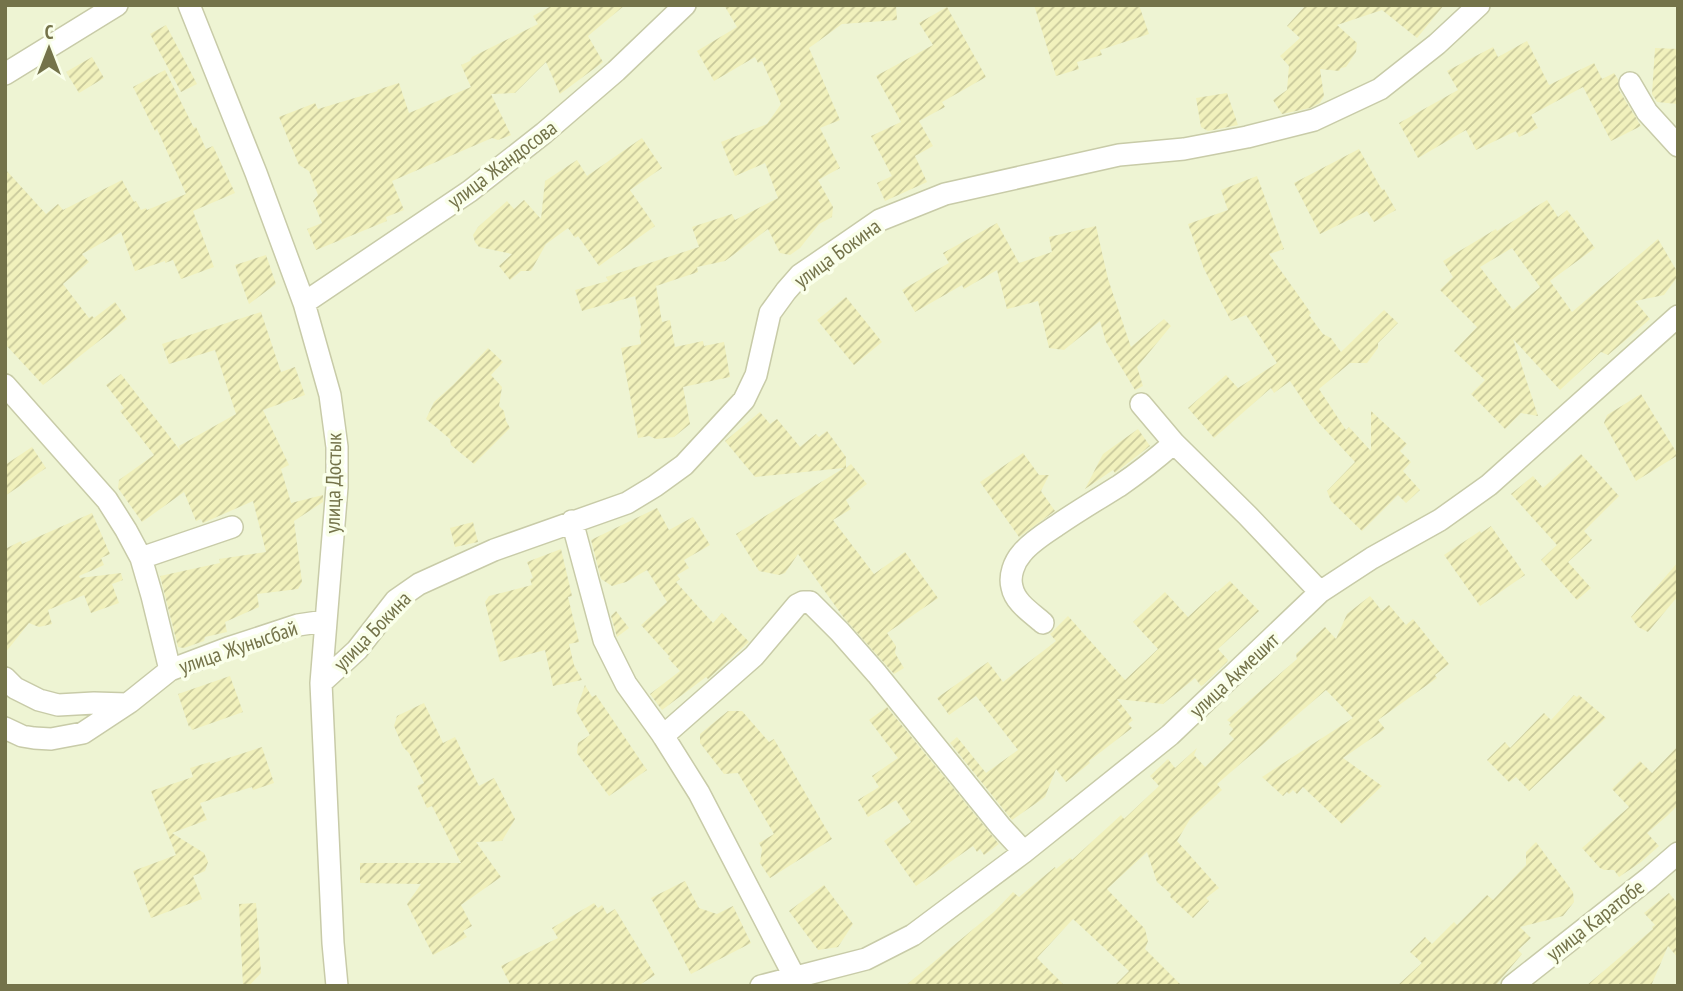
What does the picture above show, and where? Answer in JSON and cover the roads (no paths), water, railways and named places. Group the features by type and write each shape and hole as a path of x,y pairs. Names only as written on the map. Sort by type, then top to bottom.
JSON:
{"street":[{"path":"5,74 117,5"},
{"name":"улица Достык","path":"189,5 304,303 330,395 337,447 337,487 321,683 337,986"},
{"name":"улица Жандосова","path":"304,303 470,191 534,142 617,71 685,5"},
{"name":"улица Бокина","path":"321,683 357,650 396,600 419,584 494,550 627,503 684,465 744,400 756,375 770,313 786,291 800,275 880,220 957,191 1119,155 1184,149 1314,120 1380,89 1437,44 1479,5"},
{"path":"1630,83 1647,112 1678,146"},
{"name":"улица Акмешит","path":"761,986 866,959 913,935 1024,852 1170,735 1320,592 1372,558 1440,520 1489,485 1678,316"},
{"path":"5,385 107,500 141,558 170,670"},
{"path":"1141,404 1174,443 1320,592"},
{"path":"1043,623 1016,598 1012,587 1014,565 1021,553 1038,538 1120,485 1174,443"},
{"path":"572,521 604,640 626,684 699,793 794,976"},
{"path":"141,558 232,527"},
{"path":"663,736 754,656 797,605 810,602 877,674 1024,852"},
{"name":"улица Жунысбай","path":"5,728 34,738 51,739 83,733 127,704 170,670 299,625 325,621"},
{"path":"5,678 15,688 39,700 58,705 127,704"},
{"name":"улица Каратобе","path":"1512,986 1678,853"}]}
